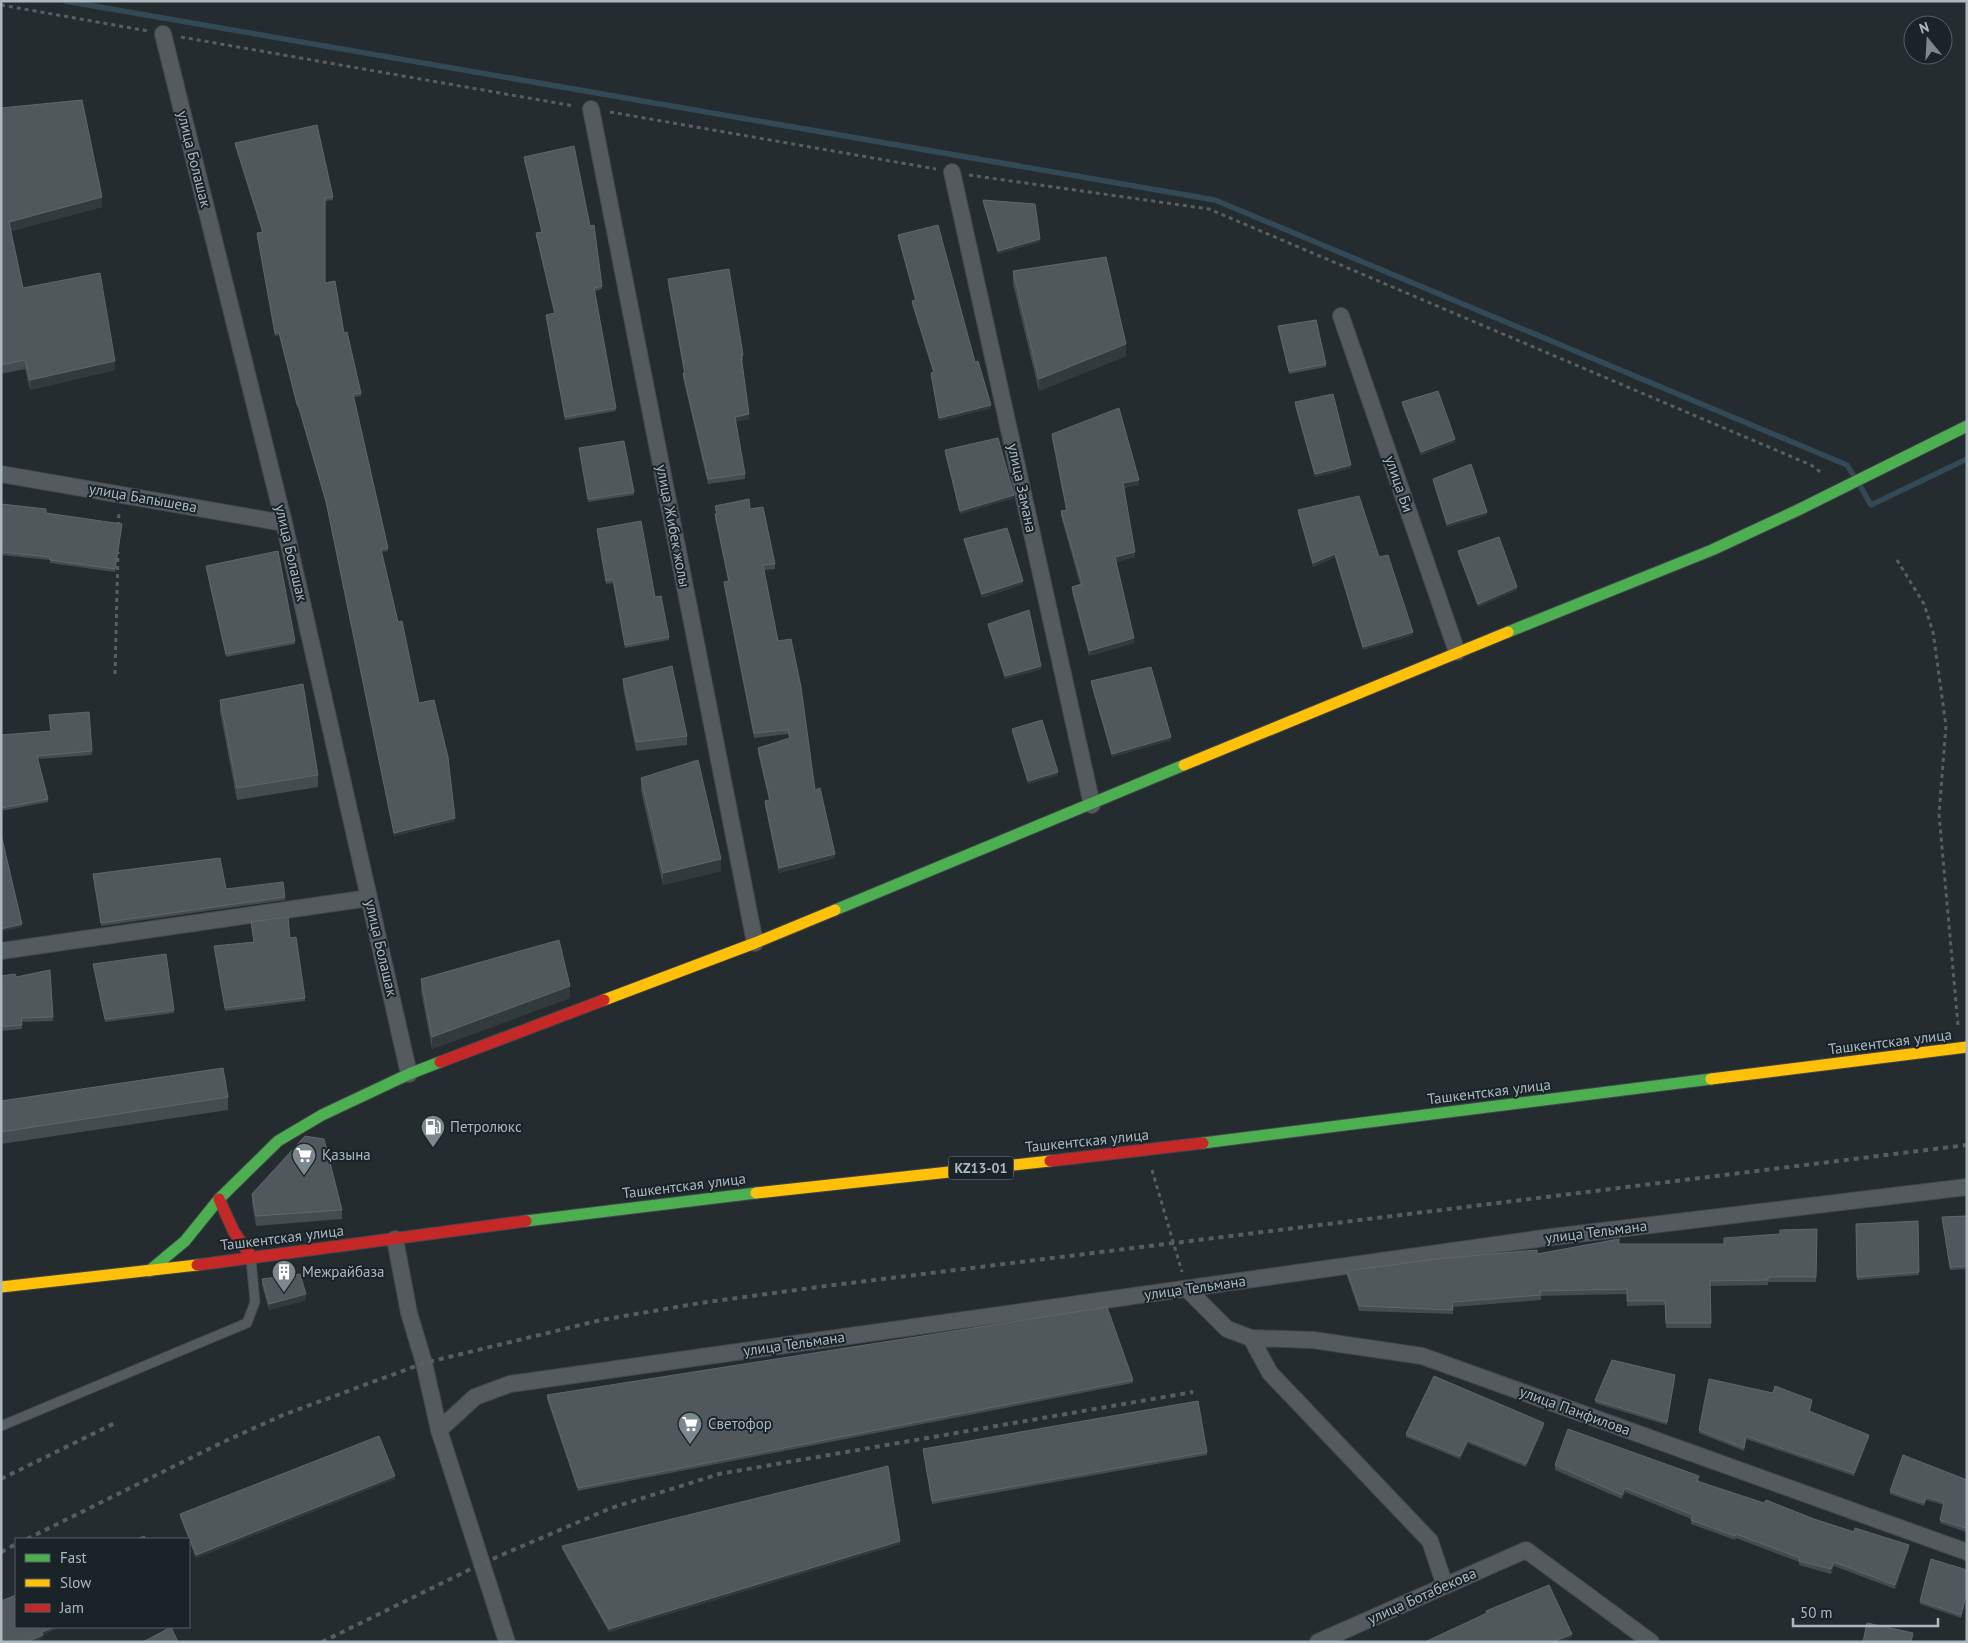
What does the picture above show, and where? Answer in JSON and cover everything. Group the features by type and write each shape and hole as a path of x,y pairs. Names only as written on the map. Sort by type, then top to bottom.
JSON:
{"main road":[{"path":"149,1271 185,1241 219,1199 278,1141 322,1114 409,1074 755,944 1457,652 1712,550 1798,510 1967,426"},
{"name":"Ташкентская улица","path":"1,1287 149,1271 638,1206 1146,1150 1964,1048"},
{"path":"219,1199 234,1232 251,1256"}],"street":[{"name":"улица Болашак","path":"164,34 284,523 409,1074"},
{"name":"улица Жибек жолы","path":"591,109 755,944"},
{"name":"улица Замана","path":"952,172 1092,805"},
{"name":"улица Би","path":"1341,316 1457,652"},
{"name":"улица Бапышева","path":"1,474 284,523"},
{"path":"1,951 369,898"},
{"name":"улица Тельмана","path":"439,1430 475,1397 510,1384 1544,1238 1967,1187"},
{"path":"395,1239 410,1313 424,1363 439,1430 507,1642"},
{"name":"улица Панфилова","path":"1188,1289 1227,1329 1252,1338 1313,1340 1422,1356 1967,1552"},
{"path":"1252,1338 1270,1372 1430,1541 1445,1586"},
{"name":"улица Ботабекова","path":"1318,1642 1526,1550 1651,1642"}],"lane":[{"path":"1,1426 247,1323 254,1302 251,1256"}],"path":[{"path":"118,534 119,494"},
{"path":"115,674 118,544"},
{"path":"1897,560 1924,604 1933,632 1946,726 1939,814 1964,1048"},
{"path":"1146,1150 1188,1289"}],"building":[{"path":"82,100 102,197 9,222 23,288 100,273 115,361 30,380 25,360 1,365 1,108"},
{"path":"317,125 333,197 325,198 325,283 335,281 344,333 347,332 361,393 353,394 388,548 381,549 398,622 402,621 419,703 434,700 448,757 455,818 394,833 326,501 297,404 279,332 275,333 257,233 263,232 235,143"},
{"path":"574,146 590,226 594,225 602,286 594,288 616,408 565,417 546,315 555,313 536,233 542,232 524,157"},
{"path":"983,200 1035,204 1040,239 998,251"},
{"path":"938,225 975,362 978,361 991,405 939,418 931,373 934,372 912,301 916,300 898,235"},
{"path":"1106,257 1126,344 1039,379 1013,271"},
{"path":"729,269 743,355 741,355 749,414 735,417 745,474 708,479 683,373 685,373 668,279"},
{"path":"1316,320 1326,364 1289,371 1278,326"},
{"path":"1438,391 1455,439 1421,452 1402,402"},
{"path":"1333,394 1351,465 1315,474 1295,402"},
{"path":"1119,408 1139,480 1123,483 1135,552 1115,557 1134,638 1089,651 1072,587 1082,584 1061,511 1067,510 1052,434"},
{"path":"998,438 1014,495 960,511 945,450"},
{"path":"624,441 634,492 588,499 579,448"},
{"path":"1471,464 1487,512 1447,524 1433,479"},
{"path":"1359,496 1379,557 1388,555 1413,632 1363,647 1335,554 1313,563 1298,510"},
{"path":"749,499 750,509 763,507 775,564 763,565 778,641 791,639 801,687 815,790 820,788 835,854 779,868 765,801 770,800 758,748 790,738 788,730 754,733 724,582 729,581 715,514 717,514 715,506"},
{"path":"1,504 46,509 46,513 122,524 115,569 50,560 50,557 1,552"},
{"path":"641,521 655,597 661,596 669,637 625,645 613,579 606,581 597,529"},
{"path":"1007,528 1023,581 982,594 964,539"},
{"path":"1499,537 1517,587 1478,604 1458,551"},
{"path":"278,551 295,641 226,654 206,566"},
{"path":"1029,610 1041,666 1005,676 988,624"},
{"path":"672,666 687,736 636,742 623,679"},
{"path":"1151,667 1171,737 1112,754 1091,681"},
{"path":"303,684 318,775 237,788 220,700"},
{"path":"89,712 92,751 37,756 48,799 1,808 1,735 51,731 49,715"},
{"path":"1042,720 1058,772 1028,781 1012,729"},
{"path":"698,760 721,859 663,873 641,778"},
{"path":"1,834 22,924 1,929"},
{"path":"220,858 226,889 283,882 285,897 101,923 93,874"},
{"path":"288,917 290,938 296,937 305,998 225,1008 214,946 254,942 251,922"},
{"path":"559,940 570,986 432,1037 421,979"},
{"path":"166,954 174,1010 105,1019 93,964"},
{"path":"50,970 53,1017 21,1018 22,1025 1,1027 1,976 15,974 16,977"},
{"path":"223,1068 228,1097 1,1132 1,1101"},
{"name":"Қазына","path":"305,1136 324,1139 342,1210 256,1216 252,1194"},
{"path":"1967,1216 1967,1266 1950,1267 1942,1217"},
{"path":"1918,1221 1919,1272 1857,1277 1856,1224"},
{"path":"1817,1229 1816,1277 1768,1277 1768,1280 1710,1281 1711,1323 1666,1323 1665,1301 1627,1301 1627,1289 1540,1291 1541,1295 1452,1302 1453,1310 1359,1306 1347,1271 1436,1259 1537,1250 1537,1254 1619,1239 1619,1244 1724,1244 1724,1238 1780,1234 1780,1230"},
{"name":"Межрайбаза","path":"300,1274 306,1294 269,1304 262,1279"},
{"name":"Светофор","path":"1107,1307 1133,1380 578,1488 547,1395"},
{"path":"1612,1360 1675,1375 1667,1422 1595,1400"},
{"path":"1434,1376 1544,1423 1526,1464 1468,1440 1460,1456 1406,1434"},
{"path":"1709,1379 1773,1393 1775,1386 1812,1400 1809,1411 1869,1435 1854,1473 1746,1436 1744,1448 1699,1430"},
{"path":"1198,1401 1207,1452 932,1501 923,1449"},
{"path":"1568,1429 1699,1476 1697,1481 1764,1503 1766,1500 1854,1532 1855,1528 1909,1545 1895,1585 1834,1562 1831,1569 1799,1561 1800,1558 1736,1534 1735,1536 1691,1520 1693,1515 1625,1488 1622,1495 1555,1465"},
{"path":"379,1436 395,1476 196,1555 180,1514"},
{"path":"1903,1455 1967,1480 1966,1528 1940,1520 1944,1502 1926,1497 1924,1503 1890,1491"},
{"path":"888,1466 900,1541 609,1629 562,1546"},
{"path":"1931,1559 1967,1570 1967,1591 1961,1615 1920,1601"},
{"path":"1549,1585 1572,1634 1553,1642 1425,1642 1487,1613 1486,1611"},
{"path":"15,1595 15,1628 52,1628 42,1632 43,1635 26,1642 1,1642 1,1601"},
{"path":"1867,1623 1913,1633 1911,1642 1863,1642"},
{"path":"171,1628 178,1642 143,1642"}],"waterway":[{"path":"65,1 1215,200 1847,465 1854,476"},
{"path":"1859,484 1871,505 1967,459"}],"railway":[{"path":"29,1538 221,1443 283,1415 424,1363 601,1320 700,1303 826,1286 1967,1145"},
{"path":"322,1642 483,1563 611,1508 719,1474 1193,1392"},
{"path":"1,1479 115,1423"},
{"path":"1,1552 15,1545"}],"traffic: fast":[{"path":"1508,632 1712,550 1798,510 1967,426"},
{"path":"835,910 1184,765"},
{"path":"149,1271 185,1241 219,1199 278,1141 322,1115 409,1074 440,1062"},
{"path":"1203,1143 1711,1079"},
{"path":"526,1221 756,1193"}],"traffic: slow":[{"path":"1184,765 1508,632"},
{"path":"604,1000 755,943 835,910"},
{"path":"1711,1079 1967,1047"},
{"path":"756,1193 1050,1161"},
{"path":"1,1287 197,1265"}],"traffic: jam":[{"path":"440,1062 604,1000"},
{"path":"1050,1161 1203,1143"},
{"path":"219,1199 234,1232 251,1256"},
{"path":"197,1265 526,1221"}],"place":[{"name":"Петролюкс","path":"433,1148"},
{"name":"Қазына","path":"304,1176"},
{"name":"Межрайбаза","path":"284,1293"},
{"name":"Светофор","path":"690,1445"}]}
